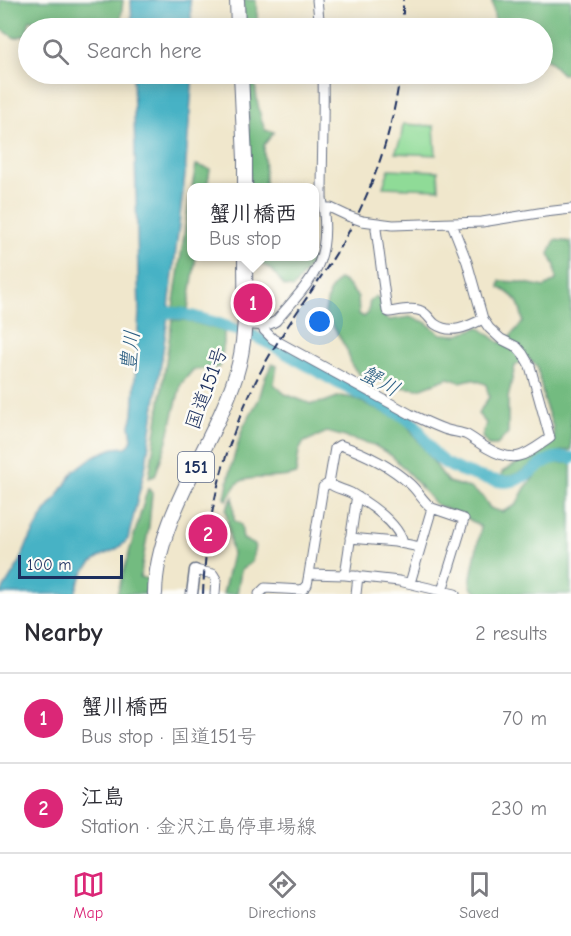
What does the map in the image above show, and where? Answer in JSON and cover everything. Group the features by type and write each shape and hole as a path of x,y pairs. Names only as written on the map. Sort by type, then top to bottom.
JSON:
{"highway":[{"path":"237,0 238,18"},
{"path":"242,84 245,183"},
{"name":"国道151号","path":"155,594 158,558 164,540 229,396 236,374 244,331 245,261"}],"main road":[{"path":"192,594 195,570"}],"street":[{"path":"317,0 319,18"},
{"path":"244,331 269,326 276,321 315,272 320,261 323,248 323,84"},
{"path":"323,208 331,208 362,221 393,225 482,222 571,209"},
{"path":"377,223 387,311 421,310 432,322 447,330 462,328 483,319"},
{"path":"262,326 273,339 410,414 470,437 501,455 519,457 529,452 550,438 532,373 517,347 501,339 483,319 467,262 452,224"},
{"path":"329,483 335,448 340,445 381,461 412,485 432,508 464,519 436,591"},
{"path":"329,483 370,505 390,523 401,537 402,543"},
{"path":"259,594 265,588 302,590 307,585 322,487 329,483"},
{"path":"345,575 358,497"},
{"path":"410,583 432,508"},
{"path":"350,538 420,547"},
{"path":"195,570 213,574 216,579 215,594"},
{"path":"309,574 358,576 410,583 456,594"},
{"path":"356,594 358,576"}],"green space":[{"path":"0,0 123,0 121,18 18,18 18,37 15,38 0,28"},
{"path":"243,0 256,0 257,18 244,18"},
{"path":"492,0 571,0 571,73 562,74 553,65 553,18 495,18"},
{"path":"249,84 255,84 265,130 274,132 264,145 265,183 250,183"},
{"path":"403,124 434,126 436,155 395,153"},
{"path":"196,165 210,169 208,183 193,183"},
{"path":"389,169 438,171 439,189 383,187"},
{"path":"187,216 187,261 195,261 188,309 173,308"},
{"path":"555,240 571,242 571,450 560,451 545,457 523,471 501,476 502,472 537,452 554,439 537,366 527,358 515,366 508,398 508,433 497,445 488,445 482,437 486,423 478,414 489,397 486,384 472,379 460,382 448,378 419,389 399,387 359,374 352,366 347,350 325,312 329,292 339,279 345,282 358,297 359,314 364,317 368,313 370,300 376,297 380,301 385,318 390,320 410,317 425,322 441,334 456,335 479,327 500,343 509,338 523,322 519,305 514,297 499,287 500,281 545,287 556,280 555,266 549,254"},
{"path":"256,261 311,261 310,266 293,288 284,286 273,271 266,266 257,264"},
{"path":"172,320 185,320 224,331 224,343 220,367 193,370 181,384 166,444 155,476 149,478"},
{"path":"272,364 277,366 274,384 285,394 311,404 340,396 353,398 405,422 448,482 470,488 483,497 490,508 502,512 516,505 525,488 538,472 550,463 571,463 571,594 480,594 472,589 470,582 481,527 435,504 392,456 374,445 327,432 304,442 299,451 296,474 243,480 238,483 227,500 225,498 231,467 243,427 259,399"},
{"path":"148,488 152,493 140,577 148,579 146,594 117,594"},
{"path":"233,497 234,520 241,525 243,539 255,545 252,562 241,570 237,594 223,594 232,555 226,509"}],"water":[{"path":"131,0 190,0 191,18 132,18"},
{"path":"133,84 192,84 185,175 167,324 146,464 128,539 119,547 91,563 82,575 75,594 0,594 20,562 45,512 74,471 94,456 130,444 139,312"}],"waterway":[{"name":"蟹川","path":"154,311 184,314 213,322 252,335 272,345 338,383 405,417 416,426 441,460 468,473 501,482 510,481 521,478 549,460 562,457 571,458"}],"railway":[{"path":"403,0 403,18"},
{"path":"203,594 213,507 237,424 271,353 338,250 358,214 382,156 399,84"}],"place":[{"name":"蟹川橋西","path":"253,303"},
{"name":"江島","path":"208,534"}],"water label":[{"name":"豊川","path":"130,351"}]}
